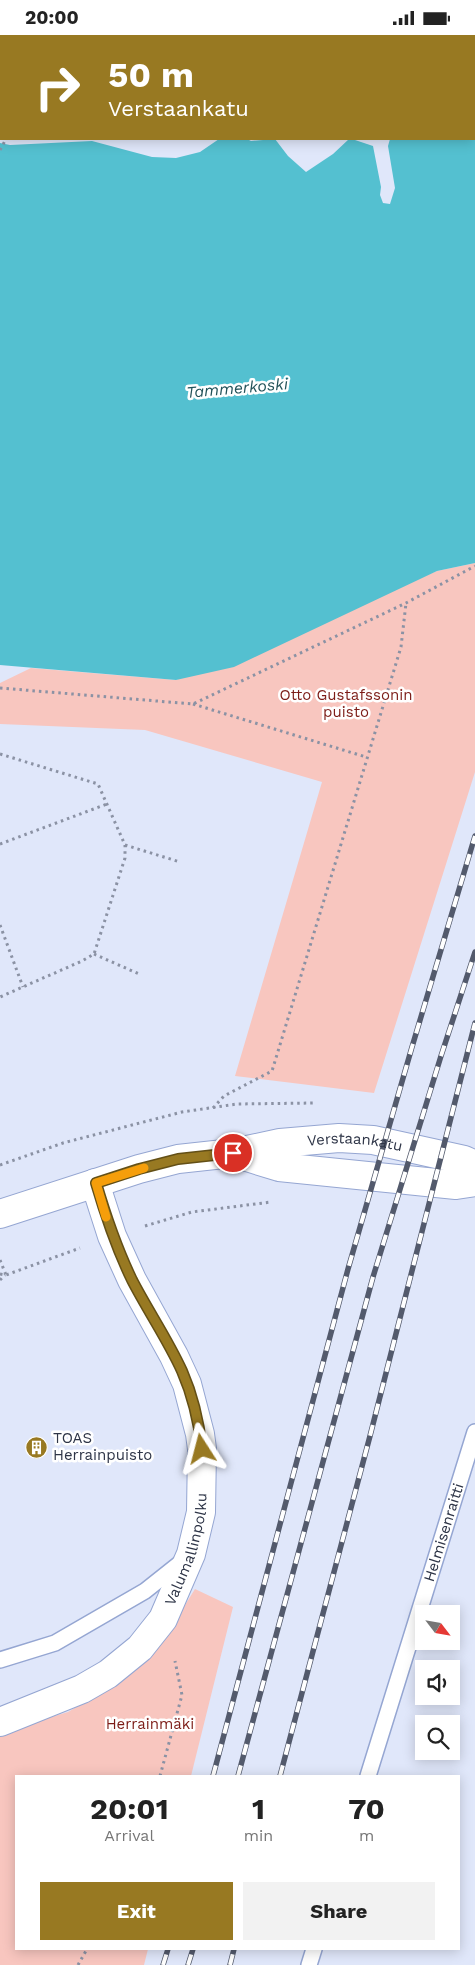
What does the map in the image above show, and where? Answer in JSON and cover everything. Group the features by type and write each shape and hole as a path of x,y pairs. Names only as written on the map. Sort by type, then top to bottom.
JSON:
{"street":[{"name":"Verstaankatu","path":"0,1215 139,1169 178,1159 233,1153 280,1143 339,1137 373,1140 464,1160 475,1165"},
{"name":"Verstaankatu","path":"233,1153 279,1167 456,1185 475,1182"},
{"name":"Valumallinpolku","path":"0,1721 82,1689 108,1674 140,1648 163,1619 191,1554 201,1512 202,1449 192,1399 182,1371 132,1280 112,1236 96,1183"}],"lane":[{"name":"Helmisenraitti","path":"368,1775 475,1432"},
{"path":"0,1660 55,1643 145,1591 191,1554"},
{"path":"308,1965 314,1950"}],"path":[{"path":"193,704 406,603 475,566"},
{"path":"212,1108 224,1096 272,1071 401,647 406,603"},
{"path":"0,688 193,704 366,757"},
{"path":"0,754 98,784 125,845 126,858 94,954 0,997"},
{"path":"0,844 107,804"},
{"path":"125,845 180,862"},
{"path":"0,925 23,987"},
{"path":"94,954 138,974"},
{"path":"0,1280 6,1275 112,1236 192,1212 274,1202"},
{"path":"0,1260 6,1275"},
{"path":"0,1274 6,1275"},
{"path":"152,1634 175,1661 182,1695 160,1775"},
{"path":"78,1965 86,1950"}],"green space":[{"name":"Otto Gustafssonin puisto","path":"475,563 475,772 374,1093 235,1076 322,782 145,730 0,724 0,683 31,668 176,680 437,571"},
{"name":"Herrainmäki","path":"195,1589 233,1607 191,1775 15,1775 15,1950 148,1950 144,1965 0,1965 0,1732 68,1712 121,1680 165,1637"}],"water":[{"name":"Tammerkoski","path":"218,140 276,140 288,156 306,172 333,154 348,140 355,140 373,146 381,187 380,195 383,203 390,204 395,188 388,146 390,140 475,140 475,563 437,571 234,667 176,680 0,665 0,143 10,145 92,141 152,157 176,158 200,152"}],"railway":[{"path":"213,1775 348,1269 475,836"},
{"path":"238,1775 373,1277 475,952"},
{"path":"280,1775 370,1436 475,1023"},
{"path":"163,1965 168,1950"},
{"path":"188,1965 193,1950"},
{"path":"230,1965 234,1950"}],"slow traffic":[{"path":"106,1217 96,1183 144,1168"}],"place":[{"name":"TOAS Herrainpuisto","path":"37,1447"}],"route":[{"path":"202,1449 192,1399 182,1371 132,1280 112,1236 96,1183 178,1159 233,1153"}]}
